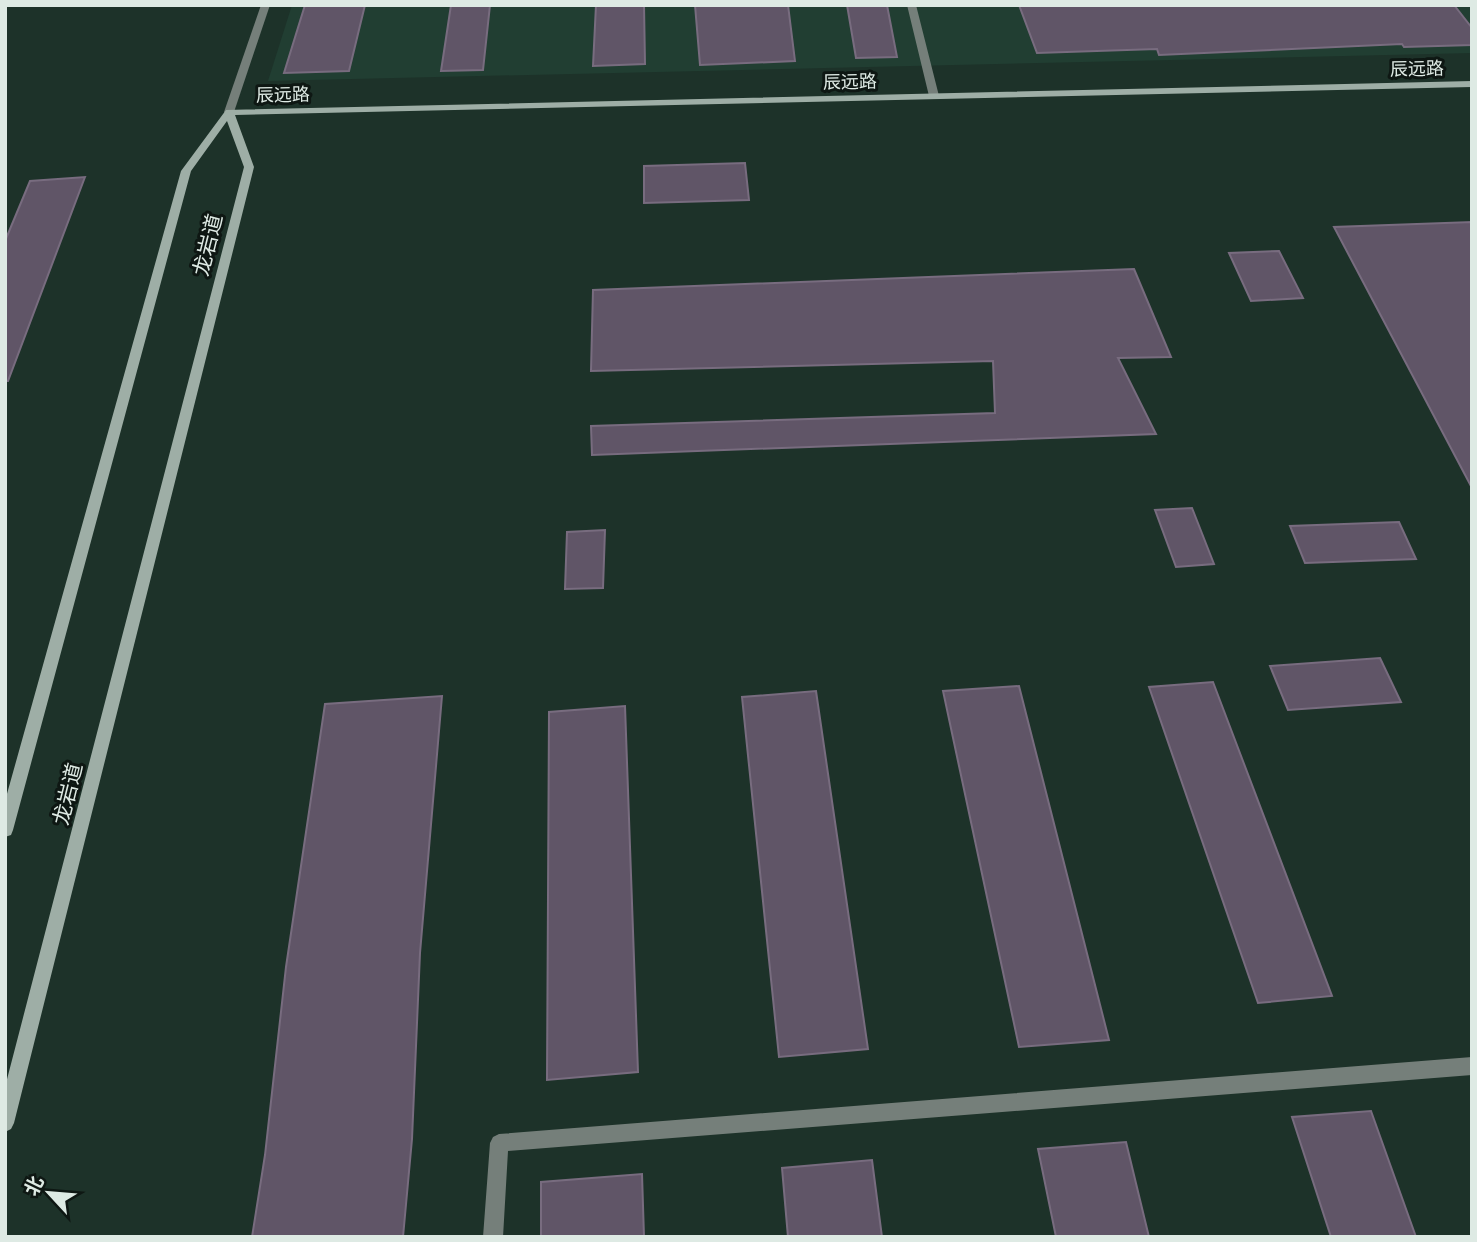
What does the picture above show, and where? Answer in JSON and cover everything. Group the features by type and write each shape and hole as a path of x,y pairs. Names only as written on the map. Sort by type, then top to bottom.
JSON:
{"street":[{"path":"229,112 266,5"},
{"path":"911,5 934,96"},
{"name":"辰远路","path":"229,112 1472,84"},
{"name":"龙岩道","path":"5,830 186,171 229,112"},
{"name":"龙岩道","path":"5,1123 249,167 229,112"},
{"path":"493,1237 499,1143 1472,1066"}],"shaded area":[{"path":"292,5 1472,5 1472,53 268,81"}],"building":[{"path":"305,5 365,5 349,71 284,73"},
{"path":"451,5 490,5 483,70 441,71"},
{"path":"596,5 644,5 645,64 593,66"},
{"path":"695,5 788,5 795,61 700,65"},
{"path":"847,5 887,5 897,57 856,58"},
{"path":"1019,5 1454,5 1472,28 1472,45 1404,47 1402,44 1159,55 1157,49 1037,53"},
{"path":"745,163 749,200 644,203 644,166"},
{"path":"85,177 8,381 5,381 5,241 30,181"},
{"path":"1472,222 1472,488 1334,227"},
{"path":"1279,251 1303,298 1251,301 1229,253"},
{"path":"1134,269 1171,357 1118,358 1156,434 592,455 591,426 995,413 993,361 591,371 593,290"},
{"path":"1192,508 1214,564 1176,567 1155,510"},
{"path":"1399,522 1416,559 1305,563 1290,526"},
{"path":"605,530 603,588 565,589 567,532"},
{"path":"1380,658 1401,702 1288,710 1270,666"},
{"path":"1213,682 1332,996 1258,1003 1149,687"},
{"path":"1019,686 1109,1040 1019,1047 943,691"},
{"path":"816,691 868,1049 779,1057 742,697"},
{"path":"442,696 420,953 412,1139 403,1237 252,1237 265,1155 286,967 325,704"},
{"path":"625,706 638,1072 547,1080 549,712"},
{"path":"1371,1111 1416,1237 1331,1237 1292,1117"},
{"path":"1126,1142 1149,1237 1056,1237 1038,1149"},
{"path":"872,1160 882,1237 788,1237 782,1168"},
{"path":"642,1174 644,1237 541,1237 541,1182"}]}
